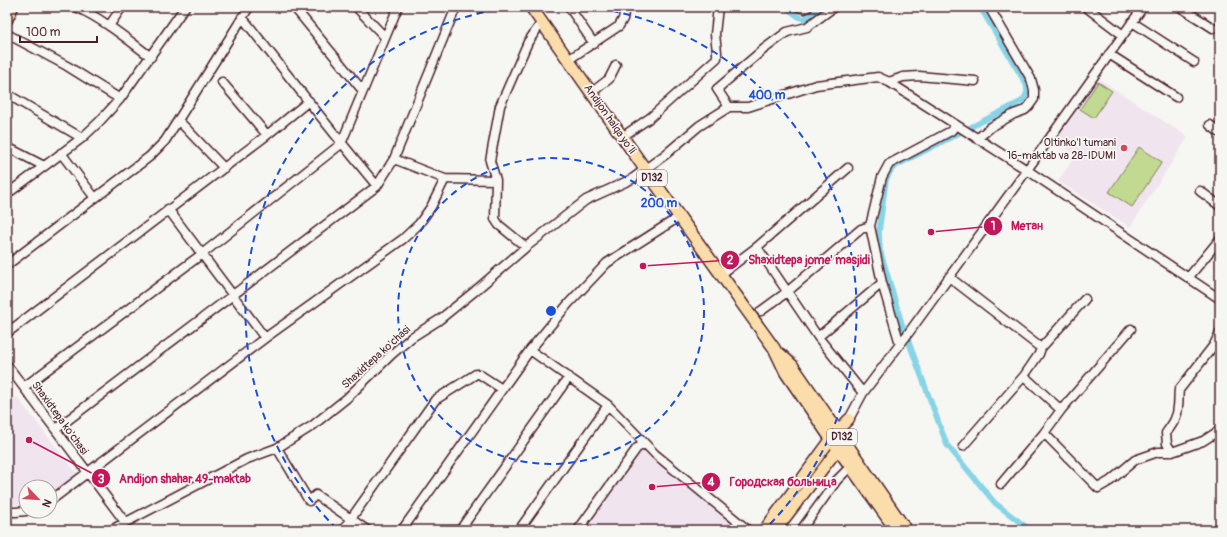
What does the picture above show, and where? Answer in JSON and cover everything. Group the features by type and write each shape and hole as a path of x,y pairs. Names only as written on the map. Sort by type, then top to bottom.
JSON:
{"highway":[{"name":"Andijon halqa yo‘li","path":"531,7 622,137 774,348 786,373 906,530"},
{"name":"Andijon halqa yo‘li","path":"838,440 851,466 896,530"}],"main road":[{"path":"7,20 14,7"},
{"path":"776,530 838,440 849,419"},
{"path":"764,530 838,440"}],"street":[{"path":"76,7 109,26 151,57"},
{"path":"109,26 122,7"},
{"path":"7,194 82,138 100,122 120,99 185,7"},
{"path":"7,265 149,157 165,141 249,7"},
{"path":"294,7 363,90"},
{"path":"356,7 385,37"},
{"path":"24,387 202,254 341,144 398,7"},
{"path":"56,429 234,296 377,186 394,159 456,7"},
{"path":"569,7 594,44"},
{"path":"568,60 619,26 623,19 625,7"},
{"path":"622,137 651,117 717,58 715,34 718,7"},
{"path":"799,7 804,9 808,7"},
{"path":"834,7 807,27 787,32 764,48 718,89 729,107 748,107 816,85 878,77 889,82 1027,170 1220,299"},
{"path":"975,137 1014,114 1026,110 1034,98 1034,90 1031,79 989,7"},
{"path":"1086,7 1123,35"},
{"path":"849,419 863,393 1027,170 1143,7"},
{"path":"1180,7 1213,28"},
{"path":"242,17 341,144 377,186"},
{"path":"526,247 499,225 495,219 496,180 490,161 500,106 528,42 542,22"},
{"path":"1132,22 1194,62"},
{"path":"7,34 67,66 120,99"},
{"path":"1109,54 1176,97"},
{"path":"591,93 609,79 616,65"},
{"path":"889,82 903,77 919,76 975,81"},
{"path":"222,82 267,135"},
{"path":"7,94 82,138"},
{"path":"7,332 224,168 309,101"},
{"name":"Shaxidtepa ko'chasi","path":"111,530 247,460 277,448 312,426 347,398 392,354 412,337 439,320 526,247 586,200 632,178 666,154 699,126 729,107"},
{"path":"178,121 224,168"},
{"path":"1210,125 1220,133"},
{"path":"901,342 882,283 870,226 882,177 889,164 958,126"},
{"path":"7,147 44,166"},
{"path":"61,153 95,198"},
{"path":"394,159 445,179 496,180"},
{"path":"721,274 757,247 848,168"},
{"path":"58,495 265,338 403,239 418,224 431,207 445,179"},
{"path":"1200,191 1220,206"},
{"path":"168,209 265,338"},
{"path":"402,530 530,350 569,303 607,263 680,217"},
{"path":"762,311 787,292 861,229 870,226"},
{"path":"1188,278 1220,239"},
{"path":"757,247 818,337 863,393"},
{"path":"949,277 1040,348"},
{"path":"818,337 882,283"},
{"path":"963,446 1024,376 1039,354 1040,348 1085,299"},
{"path":"1001,484 1044,433 1061,410 1130,329"},
{"path":"1172,452 1167,444 1166,433 1175,420 1178,407 1179,390 1214,344 1220,332"},
{"path":"530,350 608,405 655,454 748,530"},
{"name":"Shaxidtepa ko'chasi","path":"7,365 125,522"},
{"path":"343,530 436,400 476,374 479,374 502,389"},
{"path":"1024,376 1061,410"},
{"path":"460,530 569,377"},
{"path":"519,530 608,405"},
{"path":"1044,433 1098,488 1110,481 1135,460 1158,452 1172,452 1203,441 1220,430"},
{"path":"578,530 637,448 645,444"},
{"path":"277,448 309,500 316,495 367,530"},
{"path":"801,530 837,480 851,466"},
{"path":"7,512 18,512"}],"shaded area":[{"name":"Oltinko'l tumani 16-maktab va 28-IDUMI","path":"1099,79 1188,137 1130,227 1058,181 1076,155 1056,141"},
{"path":"17,397 78,475 58,490 58,479 18,479 18,505 7,505 7,405"},
{"path":"643,449 736,526 733,530 583,530"}],"green space":[{"path":"1098,82 1112,91 1094,118 1080,109"},
{"path":"1139,147 1162,162 1132,207 1109,192"}],"waterway":[{"path":"785,7 804,19 821,7"},
{"path":"980,7 1026,84 1026,95 1022,101 897,165 891,170 886,180 879,232 880,250 902,324 947,445 995,503 1030,530"}],"place":[{"name":"Oltinko'l tumani 16-maktab va 28-IDUMI","path":"1124,148"},
{"name":"Метан","path":"931,232"},
{"name":"Shaxidtepa jome' masjidi","path":"643,266"},
{"name":"Andijon shahar 49-maktab","path":"29,440"},
{"name":"Городская больница","path":"652,487"}]}
